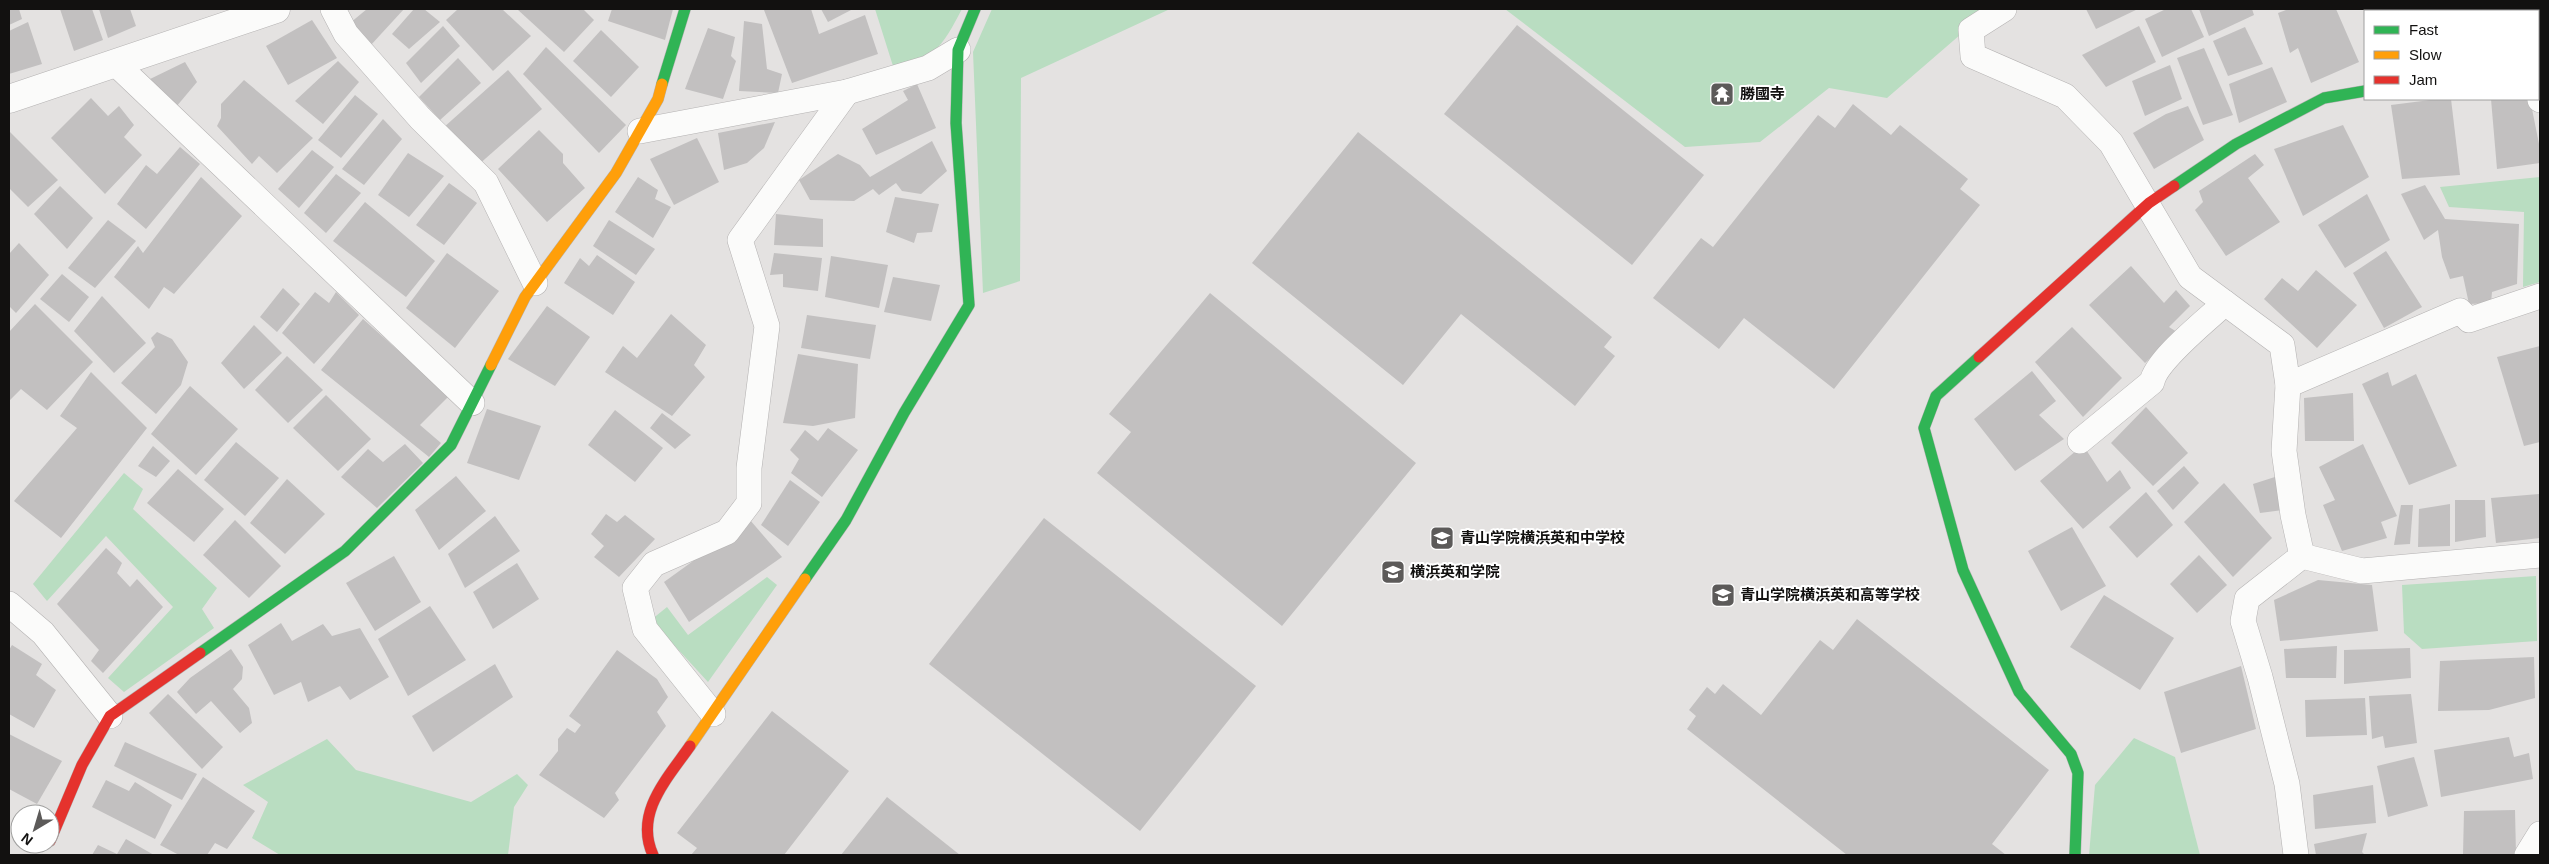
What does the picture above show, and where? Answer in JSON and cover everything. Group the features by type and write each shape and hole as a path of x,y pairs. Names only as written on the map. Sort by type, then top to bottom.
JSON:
{"street":[{"path":"9,99 276,9"},
{"path":"60,817 82,765 110,716 345,551 451,445 525,297 616,173 658,98 685,9"},
{"path":"653,855 649,849 647,821 652,801 846,520 904,413 969,305 956,123 958,50 975,9"},
{"path":"2076,855 2078,773 2071,754 2019,692 1964,570 1924,428 1936,396 2149,204 2244,139 2324,98 2364,91"}],"lane":[{"path":"333,9 346,34 420,118 486,183 535,283"},
{"path":"2004,9 1971,30 1973,56 2065,96 2111,142 2190,276 2282,345 2288,385 2284,451 2293,515 2302,556"},
{"path":"640,131 846,92 928,68 958,50"},
{"path":"115,63 472,403"},
{"path":"713,714 645,629 635,588 654,564 726,532 749,503 749,468 768,326 740,240 846,92"},
{"path":"2288,385 2460,311 2469,320 2540,296"},
{"path":"2080,441 2152,382 2153,374 2164,360 2225,303"},
{"path":"2302,556 2362,571 2540,555"},
{"path":"2296,855 2287,784 2260,677 2243,621 2247,599 2302,556"},
{"path":"9,604 43,633 110,716"},
{"path":"2527,855 2540,834"}],"green space":[{"path":"875,9 962,9 943,42 929,54 893,66"},
{"path":"992,9 1170,9 1021,78 1020,281 983,293 973,52"},
{"path":"1505,9 1990,9 1887,98 1829,88 1760,142 1685,147"},
{"path":"2540,177 2540,282 2523,287 2524,212 2449,207 2440,187"},
{"path":"124,473 143,489 133,509 217,588 202,609 214,628 124,692 108,678 173,607 106,536 47,601 33,584"},
{"path":"2536,576 2537,641 2422,649 2404,633 2402,585"},
{"path":"767,577 777,585 708,682 651,620 667,607 688,635"},
{"path":"2134,738 2175,757 2200,855 2089,855 2095,785"},
{"path":"327,739 356,770 471,802 517,774 528,785 514,807 508,855 280,855 252,838 268,802 243,785"}],"building":[{"path":"9,9 19,9 22,19 9,25"},
{"path":"60,9 92,9 103,40 74,51"},
{"path":"99,9 130,9 136,26 108,38"},
{"path":"367,9 404,9 370,46 350,23"},
{"path":"414,9 424,9 440,22 409,49 392,34"},
{"path":"458,9 502,9 531,36 493,71 446,20"},
{"path":"517,9 583,9 594,20 564,52"},
{"path":"612,9 673,9 665,40 608,21"},
{"path":"811,9 819,34 865,15 878,54 792,83 764,10"},
{"path":"821,9 853,9 828,22"},
{"path":"2086,9 2138,9 2096,29"},
{"path":"2166,9 2191,9 2204,37 2162,57 2145,19"},
{"path":"2199,9 2252,9 2254,15 2209,36"},
{"path":"2289,9 2336,9 2359,62 2311,83 2298,48 2290,53 2278,13"},
{"path":"2373,9 2407,9 2407,10"},
{"path":"2412,9 2448,9 2448,10"},
{"path":"2453,9 2488,9 2488,10"},
{"path":"2540,9 2540,37 2539,10 2498,10"},
{"path":"312,20 337,58 288,85 266,46"},
{"path":"744,21 762,24 767,69 782,74 778,93 739,91"},
{"path":"28,22 42,64 9,74 9,31"},
{"path":"1517,25 1704,175 1632,265 1444,114"},
{"path":"443,26 460,46 421,83 406,63"},
{"path":"2139,26 2156,62 2106,87 2082,55"},
{"path":"2245,27 2263,64 2228,76 2213,41"},
{"path":"708,28 735,37 731,56 736,61 723,99 685,89"},
{"path":"601,30 639,67 611,97 573,61"},
{"path":"546,47 626,125 599,153 523,74"},
{"path":"2204,48 2233,115 2203,125 2177,58"},
{"path":"458,58 481,83 440,120 419,97"},
{"path":"338,61 359,82 323,124 295,101"},
{"path":"185,62 197,82 176,107 148,80"},
{"path":"2170,65 2182,99 2145,116 2132,81"},
{"path":"2272,67 2287,102 2239,123 2229,84"},
{"path":"508,70 542,109 477,166 443,128"},
{"path":"244,80 313,138 277,173 259,156 252,164 217,126 221,118 221,104"},
{"path":"917,84 936,128 876,155 862,129 908,100 903,91"},
{"path":"355,95 378,114 341,158 318,140"},
{"path":"91,98 108,116 119,106 134,125 124,137 142,155 105,194 51,138"},
{"path":"2430,100 2451,100 2460,175 2402,179 2391,105"},
{"path":"2491,100 2530,100 2540,149 2540,163 2497,169"},
{"path":"1853,104 1891,135 1900,125 1968,179 1960,189 1980,205 1834,389 1744,318 1719,349 1653,298 1701,238 1713,247 1818,115 1835,128"},
{"path":"2188,106 2204,140 2154,169 2133,133 2166,114"},
{"path":"383,119 402,139 364,185 342,169"},
{"path":"775,122 764,148 747,163 724,170 718,133"},
{"path":"2343,125 2369,177 2303,216 2274,149"},
{"path":"539,130 563,154 563,163 585,188 547,222 498,169"},
{"path":"9,131 58,180 28,207 9,188"},
{"path":"1358,132 1612,337 1604,347 1615,356 1575,406 1461,314 1403,385 1252,263"},
{"path":"697,138 719,182 674,205 650,159"},
{"path":"932,141 947,171 921,194 902,191 896,183 879,195 873,189 854,201 810,200 799,180 838,154 860,165 870,177"},
{"path":"180,147 200,164 146,229 117,204 146,165 157,174"},
{"path":"312,150 334,167 299,208 278,189"},
{"path":"408,153 444,176 409,217 378,195"},
{"path":"2255,154 2264,165 2248,178 2280,222 2226,256 2195,210 2203,202 2199,191"},
{"path":"336,174 361,193 326,233 304,213"},
{"path":"201,177 242,216 174,294 164,287 149,309 114,277 138,246 143,253"},
{"path":"638,177 658,190 655,199 671,207 653,238 615,212"},
{"path":"449,183 477,203 444,245 416,225"},
{"path":"2425,185 2445,219 2519,224 2517,284 2492,292 2491,303 2469,304 2463,276 2450,279 2442,257 2438,230 2424,240 2401,194"},
{"path":"60,186 93,218 67,249 34,214"},
{"path":"2367,194 2390,240 2345,268 2318,225"},
{"path":"895,197 939,204 932,232 917,233 914,243 886,232"},
{"path":"365,202 435,261 406,297 333,241"},
{"path":"776,214 823,219 823,247 774,245"},
{"path":"108,220 136,241 95,288 68,268"},
{"path":"609,220 655,249 636,275 593,246"},
{"path":"19,243 49,275 16,313 9,306 9,254"},
{"path":"2386,251 2422,307 2384,328 2353,273"},
{"path":"447,253 499,291 455,348 406,308"},
{"path":"774,253 822,258 818,291 783,287 783,274 770,275"},
{"path":"597,255 635,282 613,315 564,283 580,258 589,266"},
{"path":"831,256 888,265 879,308 825,297"},
{"path":"2131,266 2164,303 2176,290 2190,306 2169,327 2177,332 2145,363 2089,305"},
{"path":"2316,270 2357,305 2317,348 2264,299 2282,278 2298,291"},
{"path":"62,274 89,297 69,322 40,299"},
{"path":"893,277 940,285 931,321 884,312"},
{"path":"283,288 300,304 277,332 260,317"},
{"path":"315,292 329,303 336,292 359,315 314,364 282,333"},
{"path":"1210,293 1416,463 1282,626 1097,473 1131,432 1109,414"},
{"path":"102,296 146,343 114,373 74,331"},
{"path":"35,304 93,362 47,410 21,389 9,401 9,332"},
{"path":"547,306 590,337 555,386 508,359"},
{"path":"671,314 706,345 694,365 705,377 672,416 605,372 623,346 637,358"},
{"path":"807,315 876,325 870,359 801,348"},
{"path":"363,319 449,396 420,425 441,443 429,457 321,370"},
{"path":"254,325 282,353 244,389 221,363"},
{"path":"2072,327 2122,378 2083,417 2035,362"},
{"path":"157,332 172,339 188,362 181,385 156,414 121,383 155,347 151,338"},
{"path":"2540,346 2540,442 2524,446 2497,357"},
{"path":"798,354 858,364 855,418 813,426 783,423"},
{"path":"287,356 323,390 288,423 255,390"},
{"path":"2032,371 2056,401 2039,415 2064,439 2015,471 1974,419"},
{"path":"91,372 147,428 61,538 14,501 77,428 60,416"},
{"path":"2388,372 2392,386 2416,374 2457,466 2409,485 2362,384"},
{"path":"190,386 238,429 196,475 151,434"},
{"path":"2353,393 2354,441 2305,441 2304,398"},
{"path":"326,395 371,439 338,471 293,428"},
{"path":"2146,407 2188,453 2153,486 2111,443"},
{"path":"487,409 541,426 519,480 467,463"},
{"path":"615,410 663,448 635,482 588,445"},
{"path":"662,413 691,435 675,449 650,428"},
{"path":"828,428 858,450 822,497 791,473 799,459 790,450 805,430 818,441"},
{"path":"236,442 279,478 245,516 204,480"},
{"path":"405,444 423,463 377,508 341,477 368,449 383,462"},
{"path":"2363,444 2397,516 2381,522 2387,538 2342,551 2323,505 2335,500 2319,467"},
{"path":"2083,445 2107,482 2120,470 2131,488 2083,529 2040,481"},
{"path":"153,446 170,461 156,477 138,466"},
{"path":"2184,466 2199,483 2173,510 2157,491"},
{"path":"178,469 224,509 194,542 147,503"},
{"path":"456,476 486,511 439,550 415,510"},
{"path":"2278,476 2283,510 2260,513 2253,484"},
{"path":"287,479 325,514 285,554 250,523"},
{"path":"790,480 820,502 788,546 761,525"},
{"path":"2224,483 2272,538 2233,577 2184,522"},
{"path":"2146,492 2173,525 2137,558 2109,527"},
{"path":"2539,494 2540,538 2496,543 2491,498"},
{"path":"2455,500 2485,500 2486,537 2455,542"},
{"path":"2450,504 2450,546 2418,547 2419,509"},
{"path":"2401,505 2413,505 2410,544 2394,545"},
{"path":"606,514 617,522 625,515 655,539 619,577 594,557 604,546 591,534"},
{"path":"495,516 520,551 465,588 448,554"},
{"path":"1044,518 1256,686 1140,831 929,664"},
{"path":"235,520 281,566 249,598 203,555"},
{"path":"750,520 782,557 689,622 664,582"},
{"path":"2072,527 2106,586 2061,611 2028,551"},
{"path":"106,548 122,563 117,573 130,587 137,579 163,607 103,673 91,661 99,650 57,604"},
{"path":"2199,555 2227,585 2197,613 2170,584"},
{"path":"394,556 421,602 375,631 346,583"},
{"path":"517,563 539,599 493,629 473,592"},
{"path":"2318,580 2372,585 2378,631 2280,641 2274,600"},
{"path":"2104,595 2174,638 2140,690 2070,647"},
{"path":"430,606 466,660 408,696 378,639"},
{"path":"1857,619 2049,770 1992,844 2006,855 1847,855 1687,729 1696,716 1689,710 1707,687 1715,694 1723,684 1761,715 1820,640 1833,650"},
{"path":"281,623 292,641 323,624 332,636 360,628 389,677 350,700 340,686 308,702 301,682 274,695 248,645"},
{"path":"12,645 42,664 36,675 56,690 34,728 9,714 9,650"},
{"path":"2337,646 2336,678 2286,678 2284,649"},
{"path":"2410,648 2411,678 2344,684 2344,650"},
{"path":"231,649 243,667 242,679 233,689 249,708 252,723 240,733 211,701 196,714 177,692 190,678"},
{"path":"617,650 657,679 668,697 657,712 666,726 615,793 619,800 604,818 539,775 558,751 558,739 567,728 575,733 581,725 569,716"},
{"path":"2534,657 2535,698 2489,710 2438,711 2440,661"},
{"path":"495,664 513,697 433,752 412,716"},
{"path":"2241,666 2256,729 2181,753 2164,692"},
{"path":"168,694 223,747 202,769 149,713"},
{"path":"2411,694 2417,743 2385,748 2383,736 2372,739 2369,696"},
{"path":"2365,698 2367,735 2306,737 2305,700"},
{"path":"772,711 849,771 784,855 691,855 697,848 677,833"},
{"path":"9,734 62,761 37,804 9,789"},
{"path":"2509,737 2514,757 2529,753 2533,779 2441,797 2434,750"},
{"path":"125,742 197,774 182,800 114,766"},
{"path":"2414,757 2428,806 2388,817 2377,766"},
{"path":"203,777 255,811 227,849 215,843 207,855 179,855 160,845"},
{"path":"106,780 129,791 135,782 172,805 155,839 92,807"},
{"path":"2373,785 2376,823 2315,829 2313,795"},
{"path":"887,797 960,855 841,855"},
{"path":"2515,810 2516,855 2463,855 2464,811"},
{"path":"2367,833 2362,852 2365,855 2316,855 2314,844"},
{"path":"126,839 154,855 92,855 98,845 117,854"}],"traffic: fast":[{"path":"662,84 685,9"},
{"path":"805,579 846,520 904,413 969,305 956,123 958,50 975,9"},
{"path":"2174,186 2236,144 2324,98 2364,91"},
{"path":"1979,357 1936,396 1924,428 1963,570 2019,692 2071,754 2078,773 2075,855"},
{"path":"200,653 345,551 451,445 491,365"}],"traffic: slow":[{"path":"491,365 525,297 616,173 658,99 662,84"},
{"path":"690,746 805,579"}],"traffic: jam":[{"path":"1979,357 2149,203 2174,186"},
{"path":"60,817 82,765 110,716 200,653"},
{"path":"653,855 648,840 650,811 663,784 690,746"}],"place":[{"name":"勝國寺","path":"1722,94"},
{"name":"青山学院横浜英和中学校","path":"1442,538"},
{"name":"横浜英和学院","path":"1393,572"},
{"name":"青山学院横浜英和高等学校","path":"1723,595"}]}
